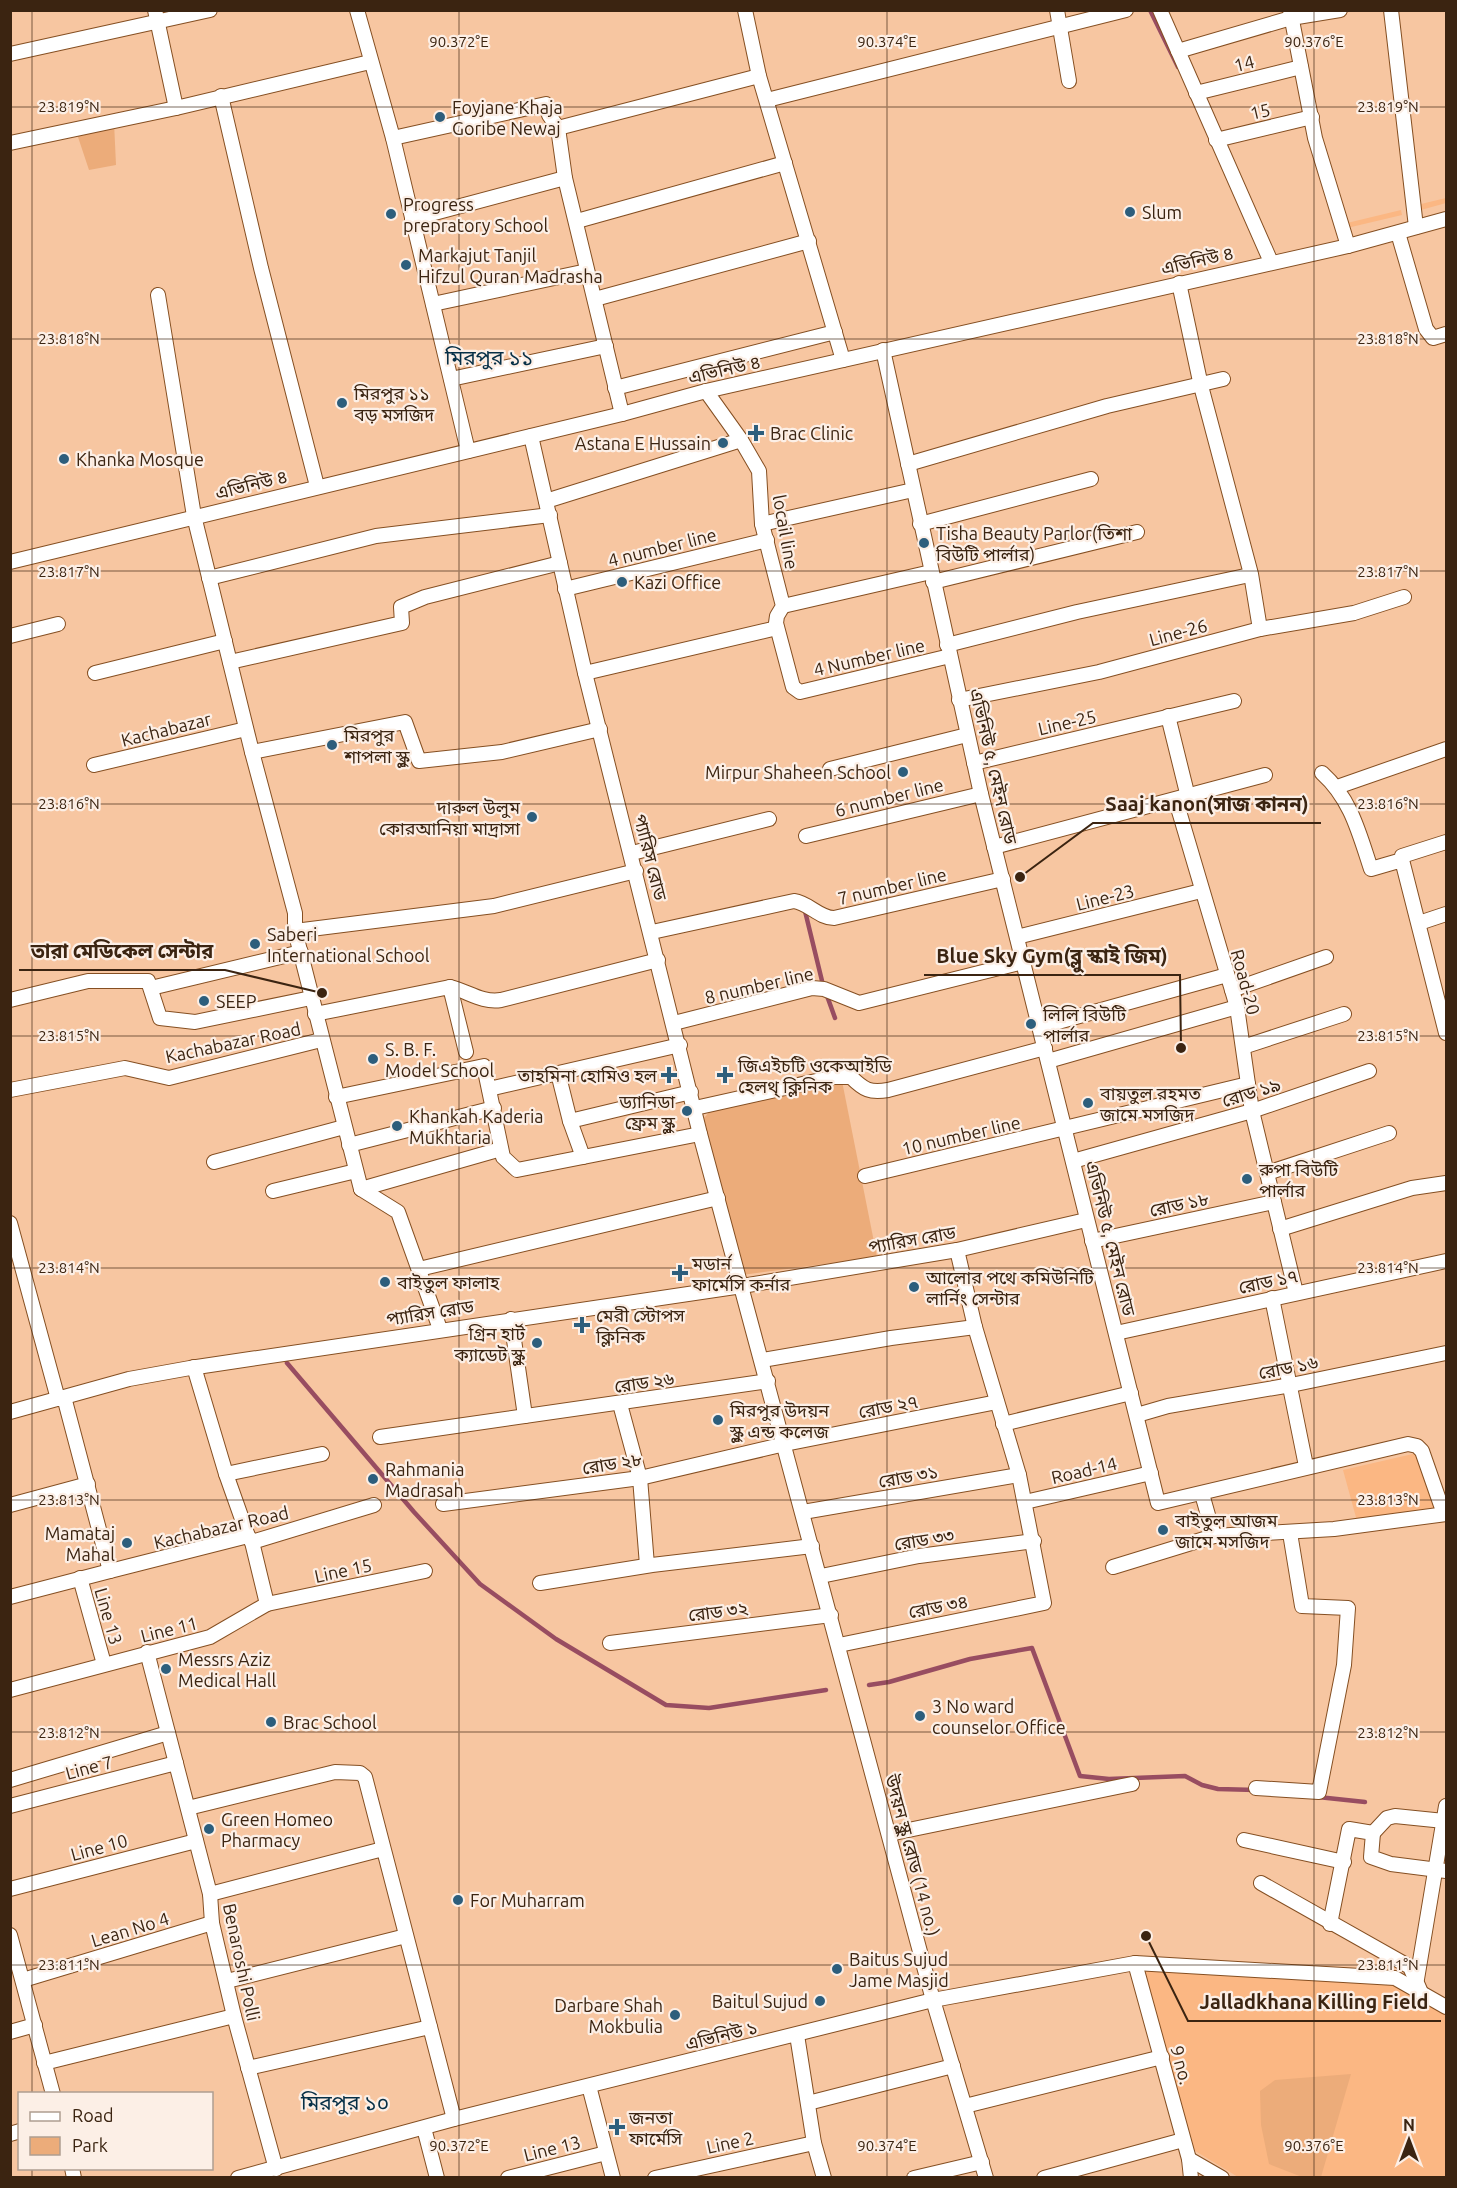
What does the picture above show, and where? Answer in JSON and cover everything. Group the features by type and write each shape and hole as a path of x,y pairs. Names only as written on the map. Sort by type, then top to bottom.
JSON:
{"street":[{"path":"10,54 157,16 210,10"},
{"path":"357,10 393,138 468,451"},
{"path":"745,10 759,76 843,360"},
{"path":"1057,10 1070,81"},
{"path":"767,100 1126,10"},
{"path":"1160,10 1271,262"},
{"path":"1178,51 1252,31 1291,14 1340,10"},
{"path":"1391,10 1416,227"},
{"path":"1291,14 1315,138 1348,246"},
{"path":"157,16 176,108"},
{"path":"10,143 176,108 370,62"},
{"name":"14","path":"1196,93 1301,67"},
{"path":"558,128 759,76"},
{"path":"221,96 261,268 317,486"},
{"path":"393,138 546,104 549,116 558,128 565,178 622,414"},
{"name":"15","path":"1216,140 1311,117"},
{"path":"577,221 785,163"},
{"path":"412,219 565,178"},
{"name":"এভিনিউ ৪","path":"10,562 622,414 706,391 1348,246 1446,219"},
{"path":"1398,232 1426,329 1433,338 1446,334"},
{"path":"595,299 809,241"},
{"path":"433,304 587,271"},
{"path":"1179,283 1201,386 1251,574 1260,629"},
{"path":"158,295 194,516 246,729 295,913 295,931 344,1127 361,1189 398,1212 440,1329"},
{"path":"615,388 835,332"},
{"path":"451,379 606,346"},
{"name":"এভিনিউ ৫, মেইন রোড","path":"882,350 981,794 1158,1503 1202,1494"},
{"path":"908,464 1107,406 1201,386 1223,379"},
{"name":"locail line","path":"706,391 741,440 759,471 762,524 783,606 777,616 777,628"},
{"name":"প্যারিস রোড","path":"531,436 585,673 652,932 700,1134 839,1645"},
{"path":"209,578 376,537 548,508 741,440"},
{"path":"920,524 1091,479"},
{"path":"762,524 913,490"},
{"path":"783,606 932,577 1137,532"},
{"name":"4 number line","path":"566,589 767,540"},
{"path":"230,662 402,623 401,607 425,597 560,563"},
{"name":"4 Number line","path":"777,628 796,690 800,692 1077,612 1245,576"},
{"name":"Line-26","path":"959,700 1099,672 1260,629 1354,613 1404,597"},
{"path":"10,636 58,624"},
{"path":"585,673 777,628"},
{"path":"95,673 225,641"},
{"name":"Line-25","path":"974,763 1234,701"},
{"path":"1168,716 1182,799"},
{"path":"252,752 405,722 419,761 502,752 600,729"},
{"name":"Kachabazar","path":"94,765 246,729"},
{"path":"830,769 967,735"},
{"path":"1337,787 1446,749"},
{"path":"1322,773 1337,787 1352,809 1371,869 1402,860"},
{"path":"994,847 1182,799 1265,775"},
{"name":"6 number line","path":"806,836 981,794"},
{"name":"Road-20","path":"1182,799 1201,891 1237,1007 1252,1112 1296,1293"},
{"path":"632,853 769,819"},
{"path":"1446,842 1402,856 1419,923 1440,982 1446,1033"},
{"path":"295,931 494,906 636,871"},
{"name":"7 number line","path":"652,932 795,901 829,918 834,918 1003,879"},
{"name":"Line-23","path":"1017,937 1201,891"},
{"path":"1419,923 1446,914"},
{"path":"10,1000 88,981 148,981 151,988 300,952"},
{"path":"1232,990 1326,957"},
{"path":"315,1014 450,987 467,991 481,1000 501,1000 658,960"},
{"name":"8 number line","path":"674,1023 812,988 824,989 860,1003 1023,962"},
{"path":"1040,1027 1227,975"},
{"path":"450,987 466,1053"},
{"name":"Kachabazar Road","path":"151,988 160,1018 195,1022 311,998"},
{"path":"695,1108 834,1077 851,1077 863,1089 873,1092 888,1090 1047,1055 1237,1007"},
{"path":"1243,1047 1344,1014"},
{"name":"Kachabazar Road","path":"10,1090 125,1068 169,1078 321,1040"},
{"path":"489,1089 680,1045"},
{"path":"336,1097 484,1066 503,1157 516,1170 700,1134"},
{"name":"রোড ১৯","path":"1073,1161 1252,1112 1369,1071"},
{"path":"558,1073 570,1120 583,1157"},
{"name":"10 number line","path":"865,1176 1248,1084"},
{"path":"570,1120 691,1092"},
{"path":"349,1145 494,1108"},
{"path":"214,1162 344,1127"},
{"path":"1267,1173 1389,1133"},
{"path":"361,1189 501,1149"},
{"path":"273,1191 356,1171"},
{"path":"1280,1229 1412,1188 1446,1183"},
{"path":"419,1269 718,1198"},
{"name":"রোড ১৮","path":"1092,1241 1274,1202"},
{"name":"প্যারিস রোড","path":"10,1412 129,1379 194,1367 742,1286 957,1250 1086,1220"},
{"path":"10,1223 88,1484 110,1571"},
{"path":"957,1250 975,1327 1019,1475 1034,1541"},
{"name":"রোড ১৭","path":"1116,1333 1446,1261"},
{"path":"1272,1298 1306,1466"},
{"path":"511,1319 525,1416"},
{"path":"762,1360 891,1338 975,1327"},
{"name":"রোড ১৬","path":"1137,1415 1167,1406 1291,1385 1446,1353"},
{"path":"194,1367 226,1474 250,1539 267,1604"},
{"name":"রোড ২৬","path":"380,1437 768,1381"},
{"path":"1004,1424 1131,1393"},
{"name":"রোড ২৭","path":"785,1444 997,1402"},
{"path":"620,1404 640,1478 648,1566"},
{"name":"রোড ২৮","path":"443,1504 640,1478 785,1444"},
{"path":"1113,1567 1214,1536 1290,1533 1445,1514 1422,1451 1417,1446 1408,1444 1306,1466 1202,1494 1214,1536"},
{"path":"226,1474 322,1455"},
{"name":"Road-14","path":"1025,1502 1151,1473"},
{"name":"রোড ৩১","path":"803,1512 1019,1475"},
{"path":"10,1505 88,1484"},
{"name":"Kachabazar Road","path":"110,1571 250,1539 374,1505"},
{"path":"1256,1788 1319,1792 1344,1665 1348,1608 1302,1606 1290,1533"},
{"name":"রোড ৩৩","path":"820,1576 919,1556 1034,1541"},
{"name":"রোড ৩৪","path":"839,1645 1044,1603 1034,1541"},
{"path":"540,1583 648,1566 812,1545"},
{"name":"Line 13","path":"10,1597 110,1571"},
{"name":"Line 15","path":"267,1604 425,1571"},
{"name":"Line 13","path":"80,1578 104,1664"},
{"name":"Line 11","path":"10,1690 210,1637 267,1604"},
{"name":"রোড ৩২","path":"610,1643 831,1615"},
{"name":"উদয়ন স্কুল রোড (14 no.)","path":"839,1645 933,2000 986,2178"},
{"name":"Benaroshi Polli","path":"147,1652 210,1894 212,1923 234,2016 276,2169"},
{"path":"10,1780 168,1733"},
{"name":"Line 7","path":"10,1806 176,1763"},
{"path":"188,1808 335,1772 360,1773 365,1777 454,2119"},
{"path":"889,1834 1132,1784"},
{"path":"1419,1985 1442,1870 1446,1806"},
{"path":"1442,1870 1391,1864 1371,1857 1373,1833 1386,1818 1395,1816 1444,1821"},
{"path":"1330,1924 1349,1829 1373,1833"},
{"path":"1244,1840 1344,1862"},
{"name":"Line 10","path":"10,1889 196,1841"},
{"path":"210,1894 383,1849"},
{"path":"1261,1883 1330,1924 1410,1967 1419,1985 1446,2007"},
{"name":"Lean No 4","path":"23,1980 212,1923"},
{"path":"10,1935 52,2092"},
{"path":"227,1981 406,1936"},
{"name":"এভিনিউ ১","path":"241,2177 454,2119 933,2000 1135,1963 1395,1978 1419,1985"},
{"name":"9 no.","path":"1135,1963 1189,2159 1191,2178"},
{"path":"44,2063 234,2016"},
{"path":"10,2032 34,2025"},
{"path":"248,2068 430,2027"},
{"path":"798,2035 814,2143 824,2178"},
{"path":"965,2106 1162,2057"},
{"path":"808,2103 953,2066"},
{"path":"589,2086 613,2178"},
{"path":"424,2128 437,2178"},
{"path":"1044,2178 1183,2140"},
{"name":"Line 2","path":"655,2178 814,2143"},
{"name":"Line 13","path":"508,2178 606,2153"},
{"path":"1189,2159 1222,2178"},
{"path":"914,2178 982,2162"}],"shaded area":[{"path":"1446,198 1446,203 1421,210 1421,204"},
{"path":"1401,210 1402,215 1347,228 1347,223"},
{"path":"1417,1453 1436,1510 1357,1521 1343,1470"},
{"path":"1137,1967 1395,1982 1446,2015 1446,2177 1238,2177 1192,2149"}],"green space":[{"path":"114,122 116,165 89,170 76,131"},
{"path":"842,1081 877,1257 742,1275 704,1118 711,1110"},
{"path":"1351,2074 1321,2177 1302,2177 1269,2164 1261,2125 1260,2091 1275,2080"}],"waterway":[{"path":"1150,10 1178,67"},
{"path":"805,911 823,985"},
{"path":"826,993 835,1018"},
{"path":"287,1363 414,1512 480,1584 556,1639 666,1705 709,1708 826,1690"},
{"path":"869,1685 889,1682 970,1659 1032,1648 1080,1776 1109,1779 1185,1776 1202,1785 1218,1789 1256,1790"},
{"path":"1318,1797 1365,1802"}],"place":[{"name":"Foyjane Khaja Goribe Newaj","path":"440,117"},
{"name":"Slum","path":"1130,212"},
{"name":"Progress prepratory School","path":"391,214"},
{"name":"Markajut Tanjil Hifzul Quran Madrasha","path":"406,265"},
{"name":"মিরপুর ১১ বড় মসজিদ","path":"342,403"},
{"name":"Brac Clinic","path":"756,433"},
{"name":"Astana E Hussain","path":"723,443"},
{"name":"Khanka Mosque","path":"64,459"},
{"name":"Tisha Beauty Parlor(তিশা বিউটি পার্লার)","path":"924,543"},
{"name":"Kazi Office","path":"622,582"},
{"name":"মিরপুর শাপলা স্কুল","path":"332,745"},
{"name":"Mirpur Shaheen School","path":"903,772"},
{"name":"দারুল উলুম কোরআনিয়া মাদ্রাসা","path":"532,817"},
{"name":"Saaj kanon(সাজ কানন)","path":"1020,877"},
{"name":"Saberi International School","path":"255,944"},
{"name":"তারা মেডিকেল সেন্টার","path":"322,993"},
{"name":"SEEP","path":"204,1001"},
{"name":"লিলি বিউটি পার্লার","path":"1031,1024"},
{"name":"Blue Sky Gym(ব্লু স্কাই জিম)","path":"1181,1048"},
{"name":"S. B. F. Model School","path":"373,1059"},
{"name":"তাহমিনা হোমিও হল","path":"669,1075"},
{"name":"জিএইচটি ওকেআইডি হেলথ্ ক্লিনিক","path":"725,1075"},
{"name":"বায়তুল রহমত জামে মসজিদ","path":"1088,1103"},
{"name":"ড্যানিডা ফ্রেম স্কুল","path":"687,1111"},
{"name":"Khankah Kaderia Mukhtaria","path":"397,1126"},
{"name":"রুপা বিউটি পার্লার","path":"1247,1179"},
{"name":"মডার্ন ফার্মেসি কর্নার","path":"680,1273"},
{"name":"বাইতুল ফালাহ","path":"385,1282"},
{"name":"আলোর পথে কমিউনিটি লার্নিং সেন্টার","path":"914,1287"},
{"name":"মেরী স্টোপস ক্লিনিক","path":"582,1325"},
{"name":"গ্রিন হার্ট ক্যাডেট স্কুল","path":"537,1343"},
{"name":"মিরপুর উদয়ন স্কুল এন্ড কলেজ","path":"718,1420"},
{"name":"Rahmania Madrasah","path":"373,1479"},
{"name":"বাইতুল আজম জামে মসজিদ","path":"1163,1530"},
{"name":"Mamataj Mahal","path":"127,1543"},
{"name":"Messrs Aziz Medical Hall","path":"166,1669"},
{"name":"3 No ward counselor Office","path":"920,1716"},
{"name":"Brac School","path":"271,1722"},
{"name":"Green Homeo Pharmacy","path":"209,1829"},
{"name":"For Muharram","path":"458,1900"},
{"name":"Jalladkhana Killing Field","path":"1146,1936"},
{"name":"Baitus Sujud Jame Masjid","path":"837,1969"},
{"name":"Baitul Sujud","path":"820,2001"},
{"name":"Darbare Shah Mokbulia","path":"675,2015"},
{"name":"জনতা ফার্মেসি","path":"617,2127"}],"district":[{"name":"মিরপুর ১১","path":"489,357"},
{"name":"মিরপুর ১০","path":"345,2102"}]}
